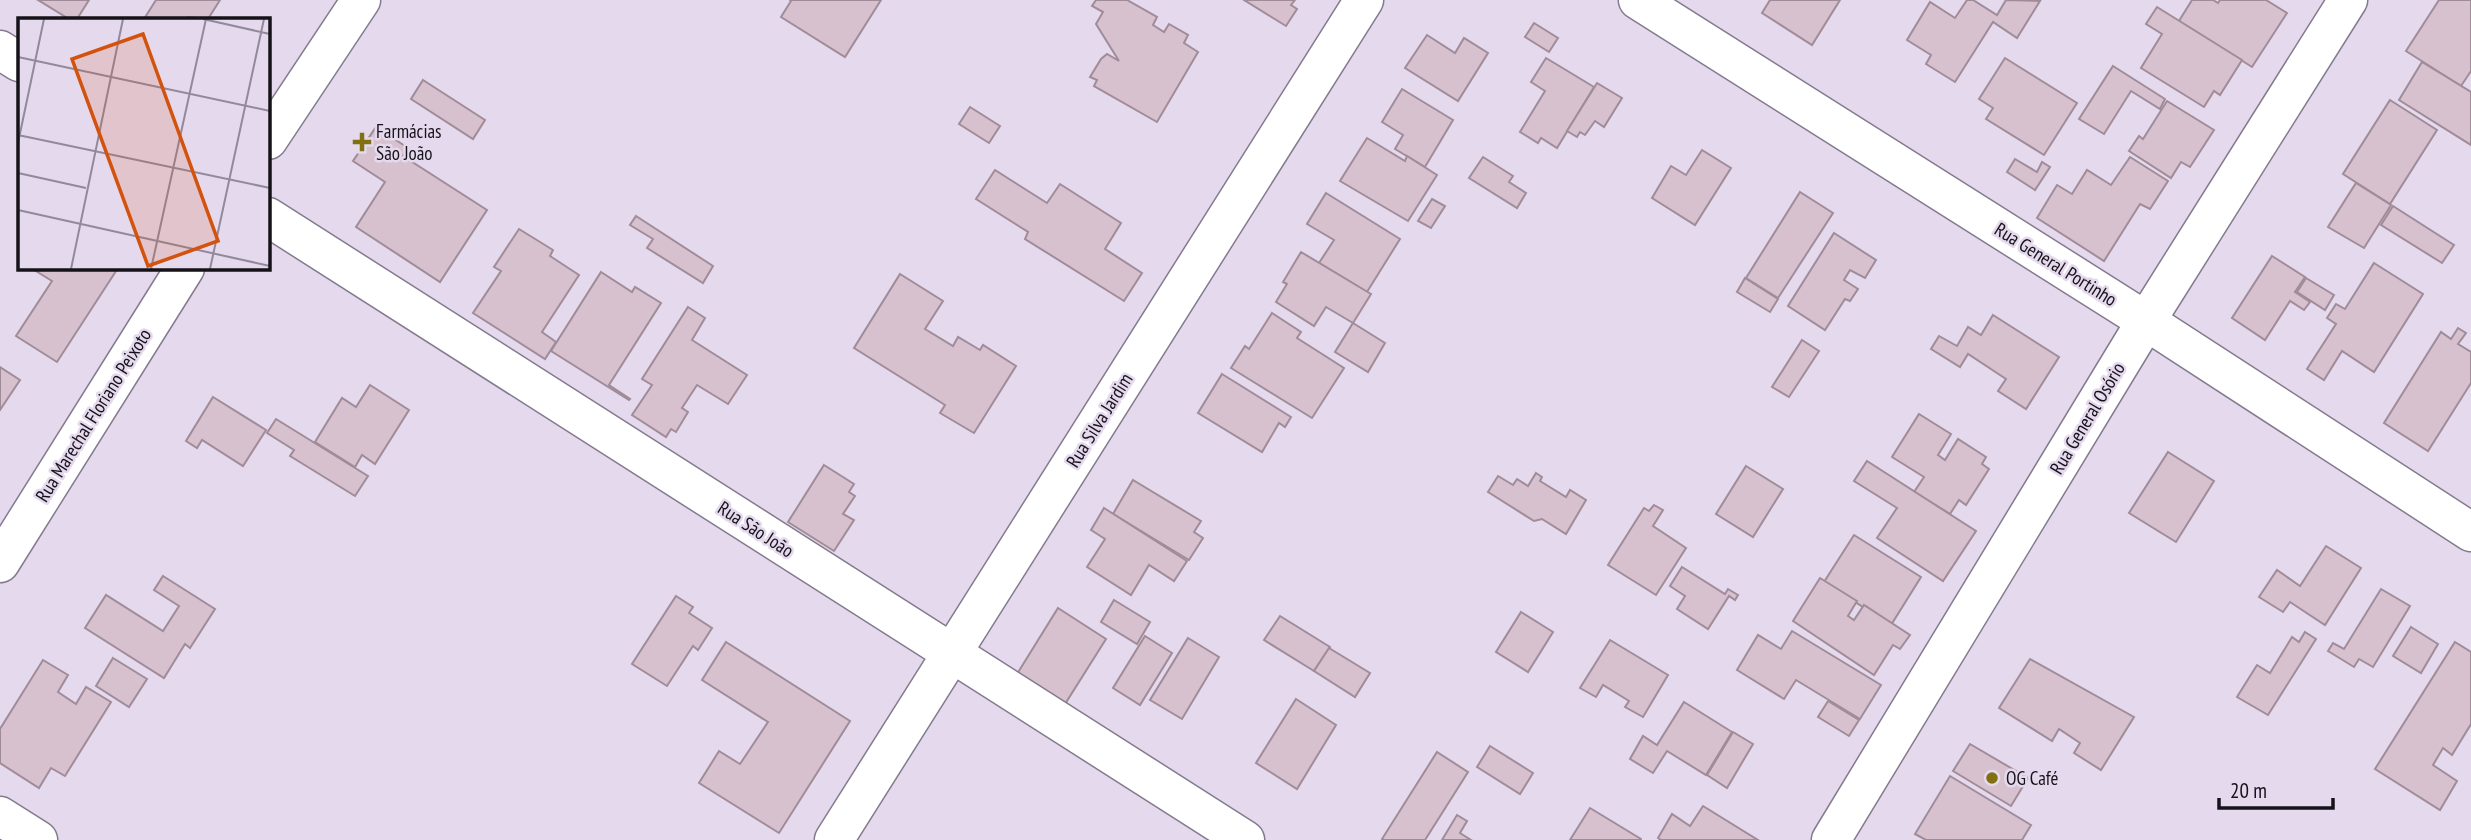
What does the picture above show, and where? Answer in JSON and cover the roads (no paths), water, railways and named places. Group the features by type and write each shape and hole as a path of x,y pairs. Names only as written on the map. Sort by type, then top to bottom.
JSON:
{"street":[{"path":"270,137 361,0"},
{"name":"Rua Silva Jardim","path":"834,840 1364,0"},
{"name":"Rua General Portinho","path":"1638,0 2146,321 2471,532"},
{"name":"Rua General Osório","path":"1831,840 2146,321 2348,0"},
{"path":"0,50 18,61"},
{"name":"Rua São João","path":"270,218 1245,840"},
{"name":"Rua Marechal Floriano Peixoto","path":"0,562 184,270"},
{"path":"0,816 38,840"}],"place":[{"name":"Farmácias São João","path":"362,142"},
{"name":"OG Café","path":"1992,778"}]}
